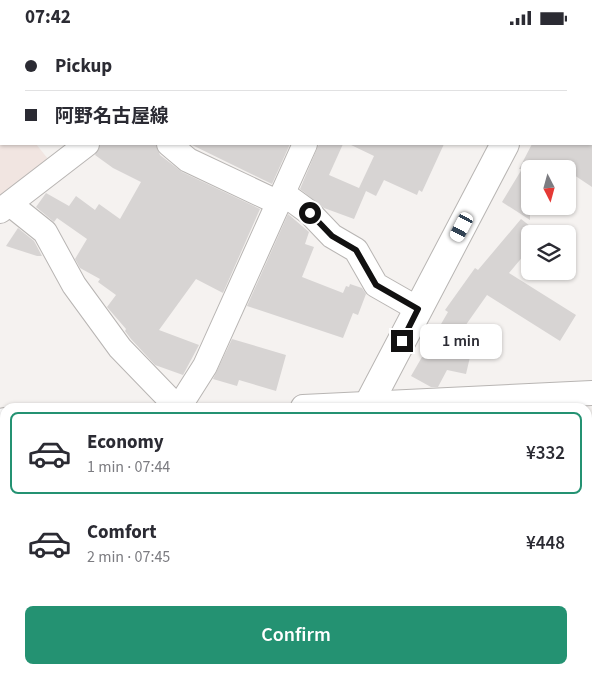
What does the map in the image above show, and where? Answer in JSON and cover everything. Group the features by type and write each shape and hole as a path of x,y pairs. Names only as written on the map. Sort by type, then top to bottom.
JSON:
{"main road":[{"path":"370,403 505,145"}],"street":[{"path":"87,145 5,207 45,232 74,285 120,348 174,403"},
{"path":"170,145 188,160 282,199 310,213 332,236 356,250 376,285 418,309"},
{"path":"181,403 205,366 282,199 305,145"},
{"path":"420,403 592,393"}],"shaded area":[{"path":"0,145 37,145 48,159 0,196"}],"building":[{"path":"100,145 156,145 160,155 182,172 260,209 223,293 196,279 159,330 199,345 183,375 155,365 131,339 125,331 126,329 107,307 116,295 98,282 100,279 80,268 75,259 87,239 57,218 54,222 36,207 46,193 69,206 76,196 95,210 99,204 120,219 141,182 113,168 95,155"},
{"path":"192,145 290,145 272,184"},
{"path":"319,145 343,145 329,175 359,188 374,156 351,145 444,145 422,192 419,190 417,195 384,180 376,196 366,191 354,219 324,208 300,189"},
{"path":"531,145 592,145 592,187 576,176 576,160 524,160"},
{"path":"521,171 521,214 502,202"},
{"path":"288,214 309,232 305,244 314,247 302,277 343,293 346,286 349,287 350,284 362,288 366,294 358,315 353,313 343,338 247,306"},
{"path":"522,215 530,215 530,220"},
{"path":"521,219 529,225 521,225 521,259 509,273 576,315 560,341 487,295 446,353 470,357 466,374 447,370 438,387 431,387 411,376 448,312 445,310 475,268 478,270"},
{"path":"18,228 34,241 42,256 6,246"},
{"path":"232,339 286,355 276,391 239,380 237,386 213,379"}],"route":[{"path":"310,213 332,236 356,250 376,285 418,309 402,341"}]}
